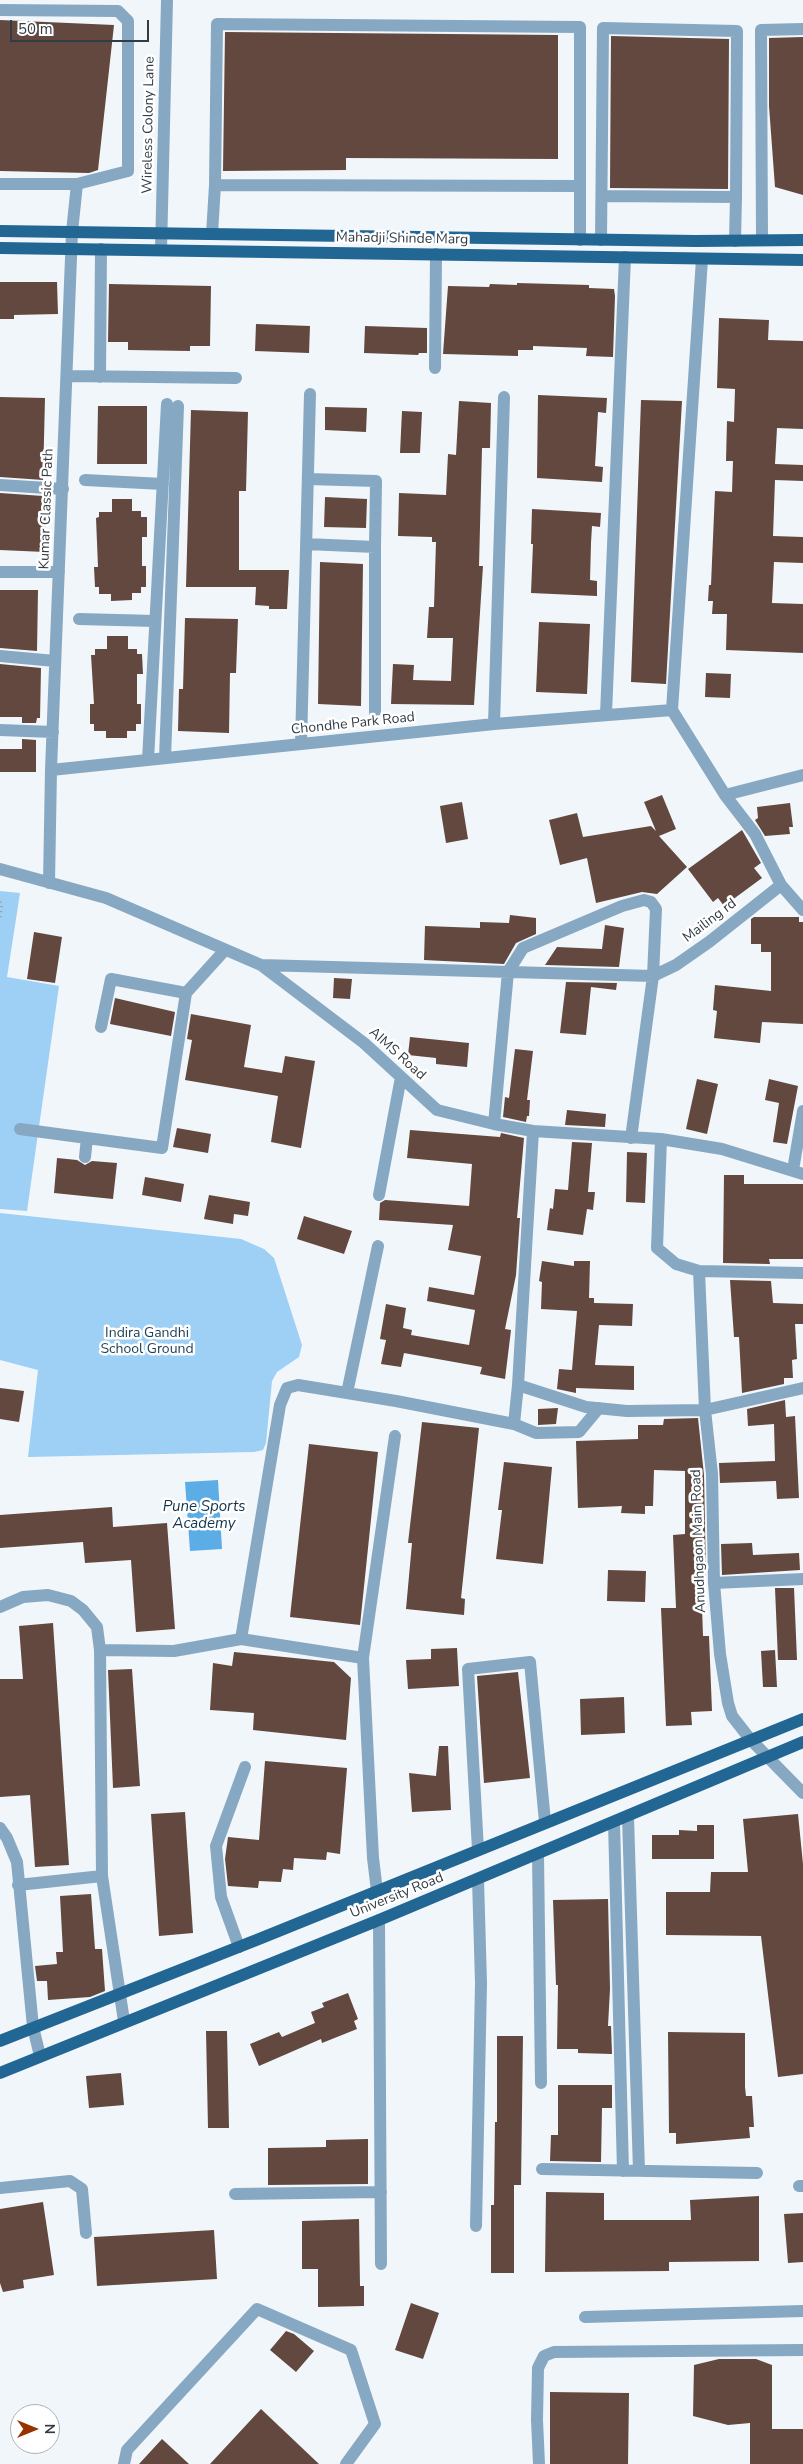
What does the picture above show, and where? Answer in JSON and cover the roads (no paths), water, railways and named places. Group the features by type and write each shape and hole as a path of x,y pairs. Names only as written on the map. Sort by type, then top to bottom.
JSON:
{"main road":[{"name":"Mahadji Shinde Marg","path":"0,231 580,240 803,240"},
{"name":"Mahadji Shinde Marg","path":"0,248 625,257 702,260 803,260"},
{"name":"University Road","path":"0,2041 239,1947 803,1719"},
{"name":"University Road","path":"0,2073 124,2021 478,1879 803,1742"}],"street":[{"name":"Wireless Colony Lane","path":"161,250 167,0"},
{"path":"0,10 118,11 128,21 128,170 77,184 0,184"},
{"path":"212,234 215,186 216,24 580,27 580,240"},
{"path":"601,240 603,28 737,31 735,241"},
{"path":"762,240 761,30 803,29"},
{"name":"Kumar Classic Path","path":"51,770 68,376 71,249 77,184"},
{"path":"215,186 580,186"},
{"path":"602,196 736,197"},
{"path":"100,376 102,249"},
{"path":"435,368 436,254"},
{"path":"606,714 625,257"},
{"path":"702,260 672,710 725,795 755,834 781,884 803,910"},
{"path":"68,376 236,378"},
{"path":"301,744 310,394"},
{"path":"494,724 504,397"},
{"path":"148,760 163,484 173,405 165,758"},
{"path":"308,479 376,481 375,712"},
{"path":"85,480 163,484"},
{"path":"0,486 62,489"},
{"path":"306,544 375,547"},
{"path":"0,572 59,572"},
{"path":"79,619 155,621"},
{"path":"0,656 56,661"},
{"name":"Chondhe Park Road","path":"51,770 494,724 672,710"},
{"path":"0,730 53,732"},
{"path":"49,883 51,770"},
{"path":"725,795 803,775"},
{"name":"AIMS Road","path":"0,870 106,898 261,965 364,1042 437,1110 533,1131 661,1139 722,1149 798,1172"},
{"name":"Mailing rd","path":"653,976 676,965 709,942 781,884"},
{"path":"494,1124 508,972 523,948 622,906 644,900 651,902 656,909 653,976 631,1138"},
{"path":"20,1129 162,1148 186,993 226,950"},
{"path":"261,965 653,976"},
{"path":"101,1027 111,979 186,993"},
{"path":"379,1195 401,1077"},
{"path":"798,1172 803,1111"},
{"path":"514,1424 533,1131"},
{"path":"85,1157 87,1138"},
{"path":"661,1139 657,1248 676,1264 699,1271 803,1273"},
{"path":"347,1393 378,1246"},
{"name":"Anudhgaon Main Road","path":"699,1271 705,1410 712,1474 714,1583 720,1654 728,1703 732,1716 750,1739 803,1793"},
{"path":"241,1639 280,1405 287,1388 298,1385 347,1393 514,1424 536,1433 579,1432 599,1408"},
{"path":"518,1385 586,1407 627,1411 705,1410 803,1388"},
{"path":"377,1891 373,1858 363,1658 395,1436"},
{"path":"714,1583 803,1579"},
{"path":"0,1607 23,1597 48,1595 71,1601 83,1610 97,1627 100,1650 102,1876 124,2021"},
{"path":"100,1650 174,1651 241,1639 363,1658"},
{"path":"478,1850 468,1669 530,1662 545,1822"},
{"path":"239,1947 222,1897 216,1846 245,1767"},
{"path":"628,1817 639,2170"},
{"path":"614,1822 623,2170"},
{"path":"0,1828 7,1838 16,1862 33,2027 40,2056"},
{"path":"538,1854 541,2083"},
{"path":"18,1885 102,1876"},
{"path":"476,2226 481,1983 478,1879"},
{"path":"378,1920 381,2264"},
{"path":"542,2169 757,2174"},
{"path":"0,2188 70,2181 82,2189 86,2233"},
{"path":"235,2194 381,2192"},
{"path":"124,2464 127,2450 257,2309 351,2350 375,2424 346,2464"},
{"path":"585,2317 803,2311"},
{"path":"539,2464 537,2420 538,2368 544,2356 554,2352 803,2350"}],"water":[{"name":"Pune Sports Academy","path":"218,1480 222,1549 190,1551 185,1482"}],"park label":[{"name":"Indira Gandhi School Ground","path":"147,1342"}]}
